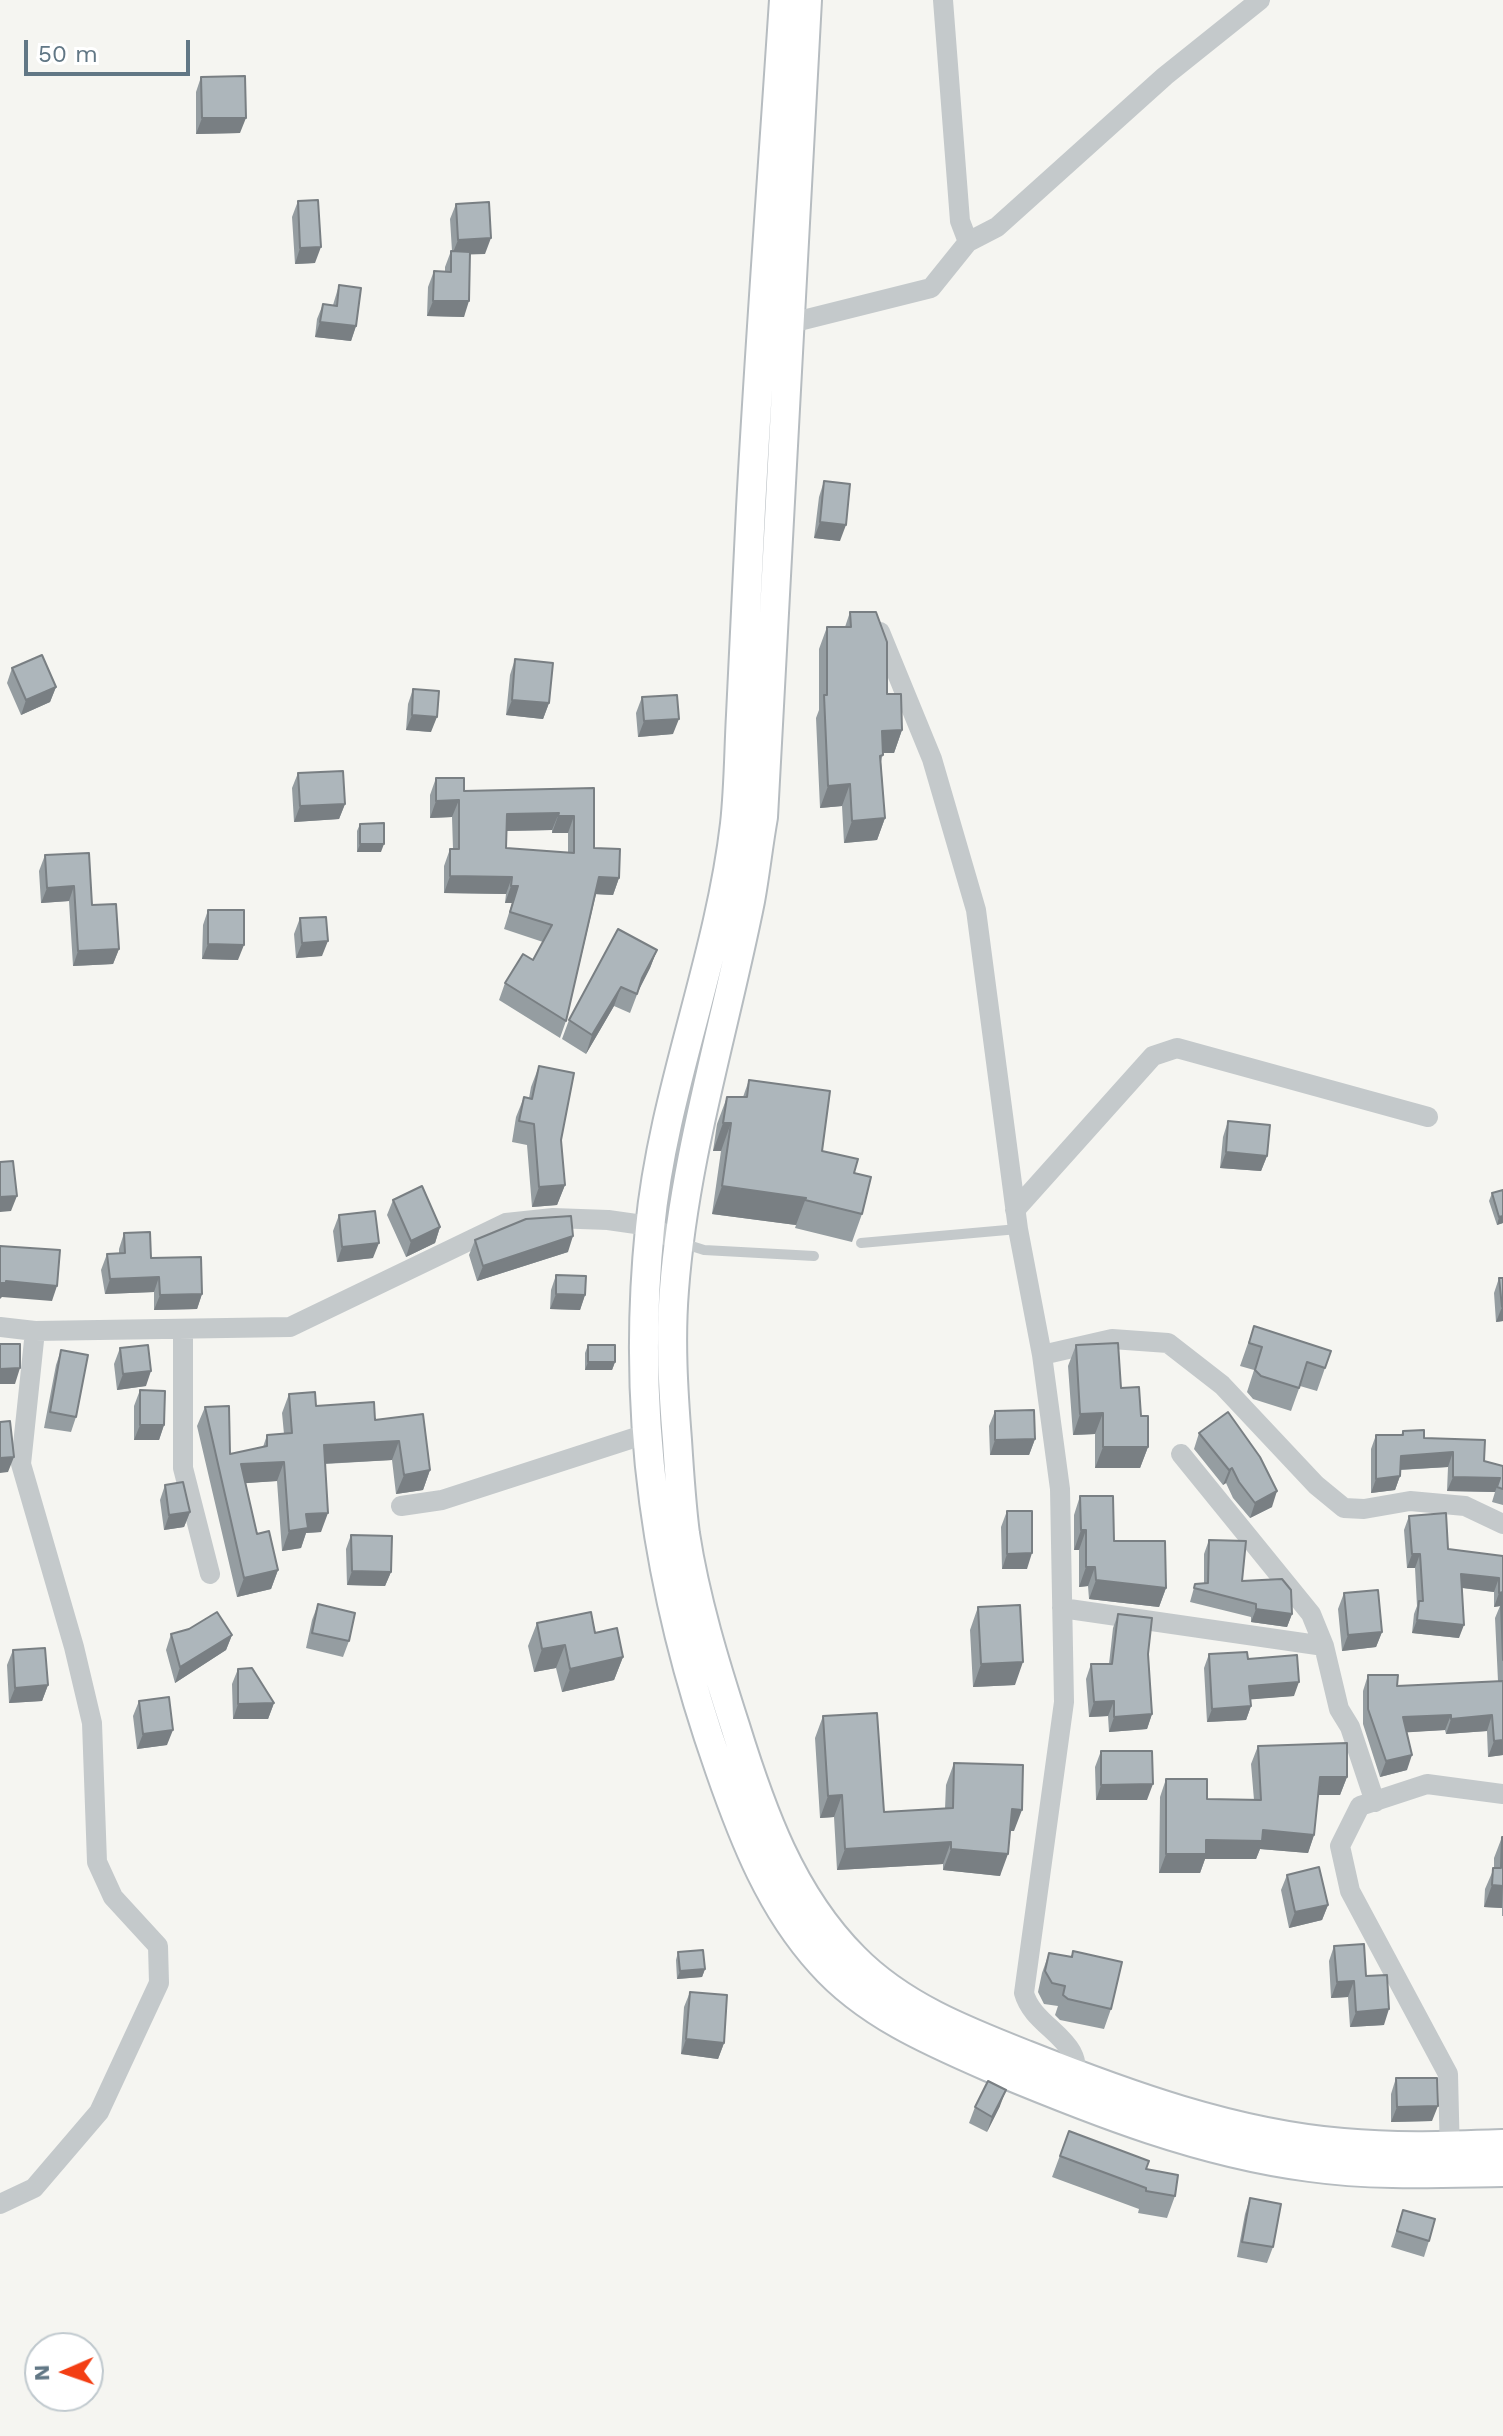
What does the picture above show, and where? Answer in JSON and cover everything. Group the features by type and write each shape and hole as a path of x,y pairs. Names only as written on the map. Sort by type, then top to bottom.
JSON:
{"main road":[{"path":"784,0 761,331 736,821 723,902 669,1121 650,1226 644,1349 646,1434 667,1588 688,1674 759,1872 788,1921 822,1965 855,1995 902,2026 942,2047 1072,2087 1269,2132 1339,2143 1416,2147 1503,2172"},
{"path":"807,0 763,817 751,897 699,1125 679,1242 672,1329 672,1376 685,1534 696,1589 729,1708 769,1826 798,1887 824,1924 856,1960 899,1995 1072,2087"},
{"path":"1450,2159 1503,2144"}],"street":[{"path":"943,0 960,221 968,242"},
{"path":"761,331 931,288 968,242 997,227 1165,76 1260,0"},
{"path":"880,632 932,759 976,910 1017,1220 1042,1355 1060,1489 1064,1702 1024,1993 1033,2012 1076,2059 1072,2087"},
{"path":"1017,1220 1153,1056 1177,1048 1428,1117"},
{"path":"0,1327 35,1331 290,1327 506,1223 553,1218 608,1220 650,1226 679,1242"},
{"path":"183,1330 183,1468 210,1574"},
{"path":"0,2204 34,2188 99,2112 159,1983 158,1946 113,1897 97,1862 92,1723 74,1647 21,1464 35,1331"},
{"path":"1042,1355 1112,1339 1168,1343 1222,1385 1316,1485 1344,1508 1364,1509 1410,1501 1465,1506 1503,1524"},
{"path":"401,1506 442,1500 646,1434"},
{"path":"1181,1454 1311,1614 1324,1646 1339,1709 1350,1727 1375,1802"},
{"path":"1062,1608 1324,1646"},
{"path":"1450,2159 1448,2074 1350,1891 1340,1846 1360,1806 1427,1784 1503,1794"}],"lane":[{"path":"861,1243 1017,1220"},
{"path":"679,1242 704,1250 814,1256"}],"building":[{"path":"245,76 246,118 202,118 201,77"},
{"path":"318,200 321,247 300,248 298,201"},
{"path":"489,202 491,238 458,240 456,204"},
{"path":"451,251 470,252 469,301 433,301 434,271 451,272"},
{"path":"339,285 361,288 356,326 320,322 323,304 337,306"},
{"path":"824,481 850,484 846,525 820,522"},
{"path":"850,612 876,612 887,642 887,694 901,694 902,730 882,731 883,755 880,756 885,818 852,821 850,784 828,786 824,695 827,695 827,627 851,627"},
{"path":"42,655 56,687 26,700 12,668"},
{"path":"515,659 553,663 549,703 512,700"},
{"path":"413,689 439,691 437,717 412,715"},
{"path":"677,695 679,719 644,721 642,697"},
{"path":"343,771 345,804 300,806 298,773"},
{"path":"436,778 464,778 464,791 594,788 594,848 620,849 619,878 599,877 566,1021 505,983 523,954 533,960 552,925 510,912 518,886 511,886 512,877 450,876 450,849 459,849 459,800 436,801","holes":["559,813 558,816 574,816 574,853 506,848 507,814"]},
{"path":"384,823 384,844 360,844 360,824"},
{"path":"89,853 92,905 116,904 119,949 78,951 74,886 47,888 45,855"},
{"path":"208,910 244,910 244,945 208,944"},
{"path":"326,917 328,941 302,943 300,918"},
{"path":"618,929 657,950 637,994 621,987 592,1035 569,1020"},
{"path":"539,1066 574,1073 561,1140 565,1185 539,1187 534,1124 519,1121 524,1097 532,1099"},
{"path":"749,1080 830,1091 822,1151 858,1159 854,1173 871,1177 862,1214 806,1198 722,1186 731,1123 723,1123 727,1097 747,1097"},
{"path":"1228,1121 1270,1125 1267,1156 1226,1152"},
{"path":"13,1161 17,1196 0,1197 0,1162"},
{"path":"422,1186 440,1227 411,1241 393,1200"},
{"path":"1503,1190 1503,1216 1499,1217 1492,1193"},
{"path":"375,1211 379,1243 342,1247 339,1215"},
{"path":"571,1216 573,1236 483,1266 475,1240 526,1219"},
{"path":"150,1232 151,1258 201,1257 202,1294 160,1295 159,1277 110,1279 107,1254 125,1253 124,1233"},
{"path":"0,1246 60,1250 57,1286 0,1283"},
{"path":"556,1275 586,1276 585,1295 556,1294"},
{"path":"1499,1278 1503,1278 1503,1307 1502,1307"},
{"path":"1254,1326 1331,1351 1325,1368 1307,1362 1299,1388 1261,1376 1255,1370 1262,1347 1249,1343"},
{"path":"1118,1343 1121,1388 1139,1387 1141,1416 1148,1416 1148,1447 1103,1447 1103,1413 1080,1414 1076,1345"},
{"path":"0,1344 20,1344 20,1368 0,1369"},
{"path":"148,1345 151,1371 123,1374 120,1348"},
{"path":"588,1345 615,1345 615,1362 588,1362"},
{"path":"61,1350 88,1355 76,1417 50,1412"},
{"path":"140,1390 165,1391 164,1425 140,1425"},
{"path":"315,1392 316,1406 374,1402 375,1420 423,1414 430,1470 404,1475 399,1441 324,1445 328,1513 306,1514 308,1528 289,1531 284,1462 241,1464 257,1534 269,1531 278,1570 244,1578 205,1407 229,1406 230,1454 267,1446 267,1435 292,1433 289,1394"},
{"path":"1034,1410 1035,1439 995,1440 995,1411"},
{"path":"1228,1412 1260,1457 1277,1491 1255,1503 1232,1468 1229,1470 1199,1433"},
{"path":"10,1421 14,1457 0,1458 0,1422"},
{"path":"1424,1430 1424,1438 1485,1440 1484,1461 1503,1466 1503,1489 1497,1487 1500,1478 1453,1477 1453,1452 1401,1456 1400,1476 1376,1479 1376,1435 1403,1435 1403,1431"},
{"path":"183,1482 190,1512 169,1515 165,1485"},
{"path":"1080,1496 1113,1496 1114,1541 1165,1541 1166,1588 1096,1580 1095,1567 1086,1567 1086,1530 1081,1530"},
{"path":"1007,1511 1032,1511 1032,1553 1007,1554"},
{"path":"1446,1513 1448,1549 1503,1556 1503,1592 1499,1593 1499,1578 1461,1574 1464,1625 1417,1620 1419,1601 1423,1601 1420,1554 1412,1554 1409,1516"},
{"path":"351,1535 392,1536 391,1572 352,1571"},
{"path":"1209,1540 1246,1541 1242,1581 1282,1579 1291,1590 1292,1614 1256,1609 1256,1604 1194,1588 1195,1584 1208,1583"},
{"path":"1378,1590 1382,1632 1348,1635 1344,1593"},
{"path":"1501,1603 1503,1603 1503,1660"},
{"path":"318,1604 355,1613 349,1641 312,1633"},
{"path":"1020,1605 1023,1662 981,1664 978,1607"},
{"path":"217,1612 232,1635 180,1667 171,1634 189,1629"},
{"path":"591,1612 595,1633 617,1628 623,1657 570,1669 565,1645 542,1649 537,1623"},
{"path":"1118,1614 1152,1618 1148,1654 1152,1714 1114,1717 1114,1701 1094,1702 1091,1664 1112,1664"},
{"path":"45,1648 48,1685 15,1688 13,1650"},
{"path":"1247,1652 1248,1659 1297,1655 1299,1682 1249,1686 1251,1706 1212,1709 1209,1654"},
{"path":"252,1668 274,1703 238,1704 238,1669"},
{"path":"1368,1675 1398,1675 1397,1686 1503,1681 1503,1740 1494,1741 1492,1715 1451,1719 1451,1715 1403,1717 1412,1755 1386,1761 1368,1709"},
{"path":"169,1697 173,1730 143,1734 139,1701"},
{"path":"877,1713 884,1812 953,1808 954,1763 1023,1765 1022,1810 1012,1809 1008,1854 951,1849 951,1842 845,1849 842,1795 828,1796 823,1716"},
{"path":"1347,1743 1347,1777 1320,1777 1314,1835 1263,1830 1262,1841 1206,1840 1206,1854 1166,1854 1166,1779 1207,1779 1207,1799 1261,1800 1258,1746"},
{"path":"1101,1751 1152,1751 1153,1784 1101,1785"},
{"path":"1502,1837 1503,1886 1492,1885 1493,1868 1501,1868"},
{"path":"1319,1867 1328,1905 1295,1912 1287,1875"},
{"path":"1364,1944 1366,1976 1387,1975 1389,2009 1356,2012 1354,1981 1337,1982 1334,1946"},
{"path":"703,1950 705,1969 680,1971 678,1952"},
{"path":"1073,1951 1122,1962 1111,2009 1068,1999 1063,1995 1065,1986 1052,1983 1045,1971 1049,1953 1072,1957"},
{"path":"690,1992 727,1995 724,2043 686,2039"},
{"path":"1396,2078 1437,2078 1438,2106 1397,2107"},
{"path":"988,2081 1006,2090 992,2117 975,2107"},
{"path":"1069,2131 1149,2161 1146,2169 1178,2175 1175,2196 1146,2191 1146,2188 1060,2156"},
{"path":"1250,2198 1281,2204 1273,2247 1242,2242"},
{"path":"1403,2210 1435,2219 1429,2241 1397,2231"}]}
